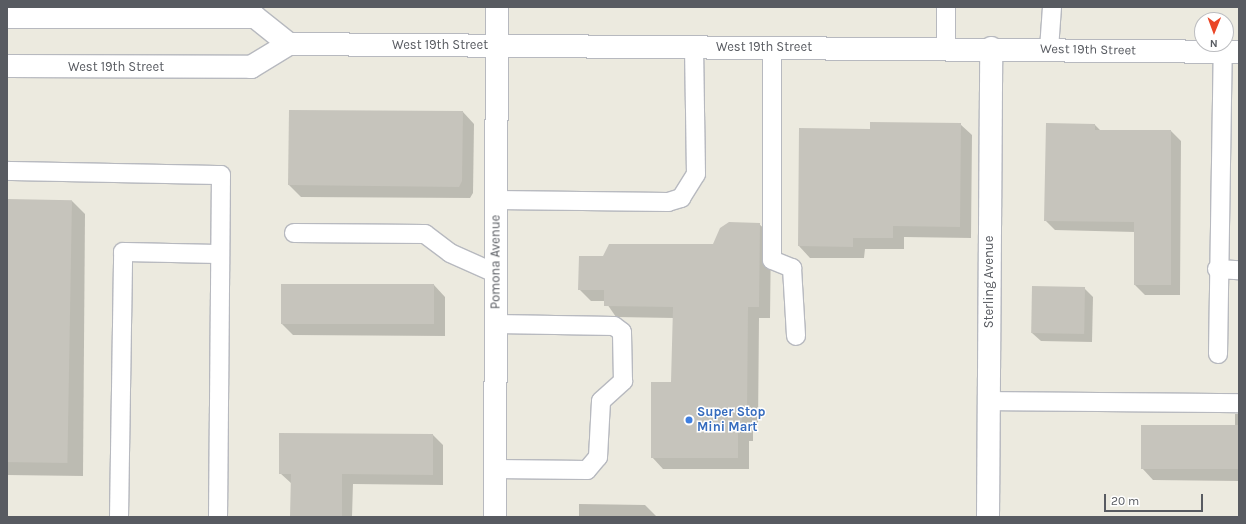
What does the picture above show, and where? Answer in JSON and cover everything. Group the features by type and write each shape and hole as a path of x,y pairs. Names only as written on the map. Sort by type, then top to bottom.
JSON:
{"main road":[{"name":"Pomona Avenue","path":"495,517 497,7"},
{"path":"7,17 255,17 289,44"},
{"name":"West 19th Street","path":"7,66 251,67 289,44 991,48 1194,51"},
{"name":"Sterling Avenue","path":"988,517 991,48"}],"lane":[{"path":"946,7 946,48"},
{"path":"1049,49 1052,7"},
{"path":"496,200 668,202 681,198 696,174 694,46"},
{"path":"772,47 772,260 792,268 796,336"},
{"path":"1218,354 1217,269 1231,52"},
{"path":"7,171 221,176 218,517"},
{"path":"294,233 425,234 450,253 497,274"},
{"path":"119,517 123,252 220,254"},
{"path":"1217,269 1239,270"},
{"path":"495,469 587,470 598,457 601,401 623,381 622,332 614,326 496,324"},
{"path":"988,401 1239,403"}],"building":[{"path":"289,110 463,111 462,181 459,187 288,185"},
{"path":"870,122 961,123 960,227 893,226 893,238 853,238 853,247 798,246 799,128 870,129"},
{"path":"1046,123 1095,124 1095,130 1171,130 1171,285 1134,285 1134,222 1044,221"},
{"path":"7,199 72,200 67,463 7,462"},
{"path":"729,222 760,223 759,307 748,307 747,414 742,414 741,430 738,430 738,458 651,458 651,382 671,382 673,307 604,306 604,290 578,290 579,256 603,256 609,244 713,244 720,228"},
{"path":"281,284 434,284 434,324 281,324"},
{"path":"1032,286 1085,287 1084,334 1031,333"},
{"path":"1141,425 1239,425 1239,469 1141,469"},
{"path":"279,433 433,434 433,475 342,474 342,517 290,517 291,474 279,474"}],"place":[{"name":"Super Stop Mini Mart","path":"689,420"}]}
